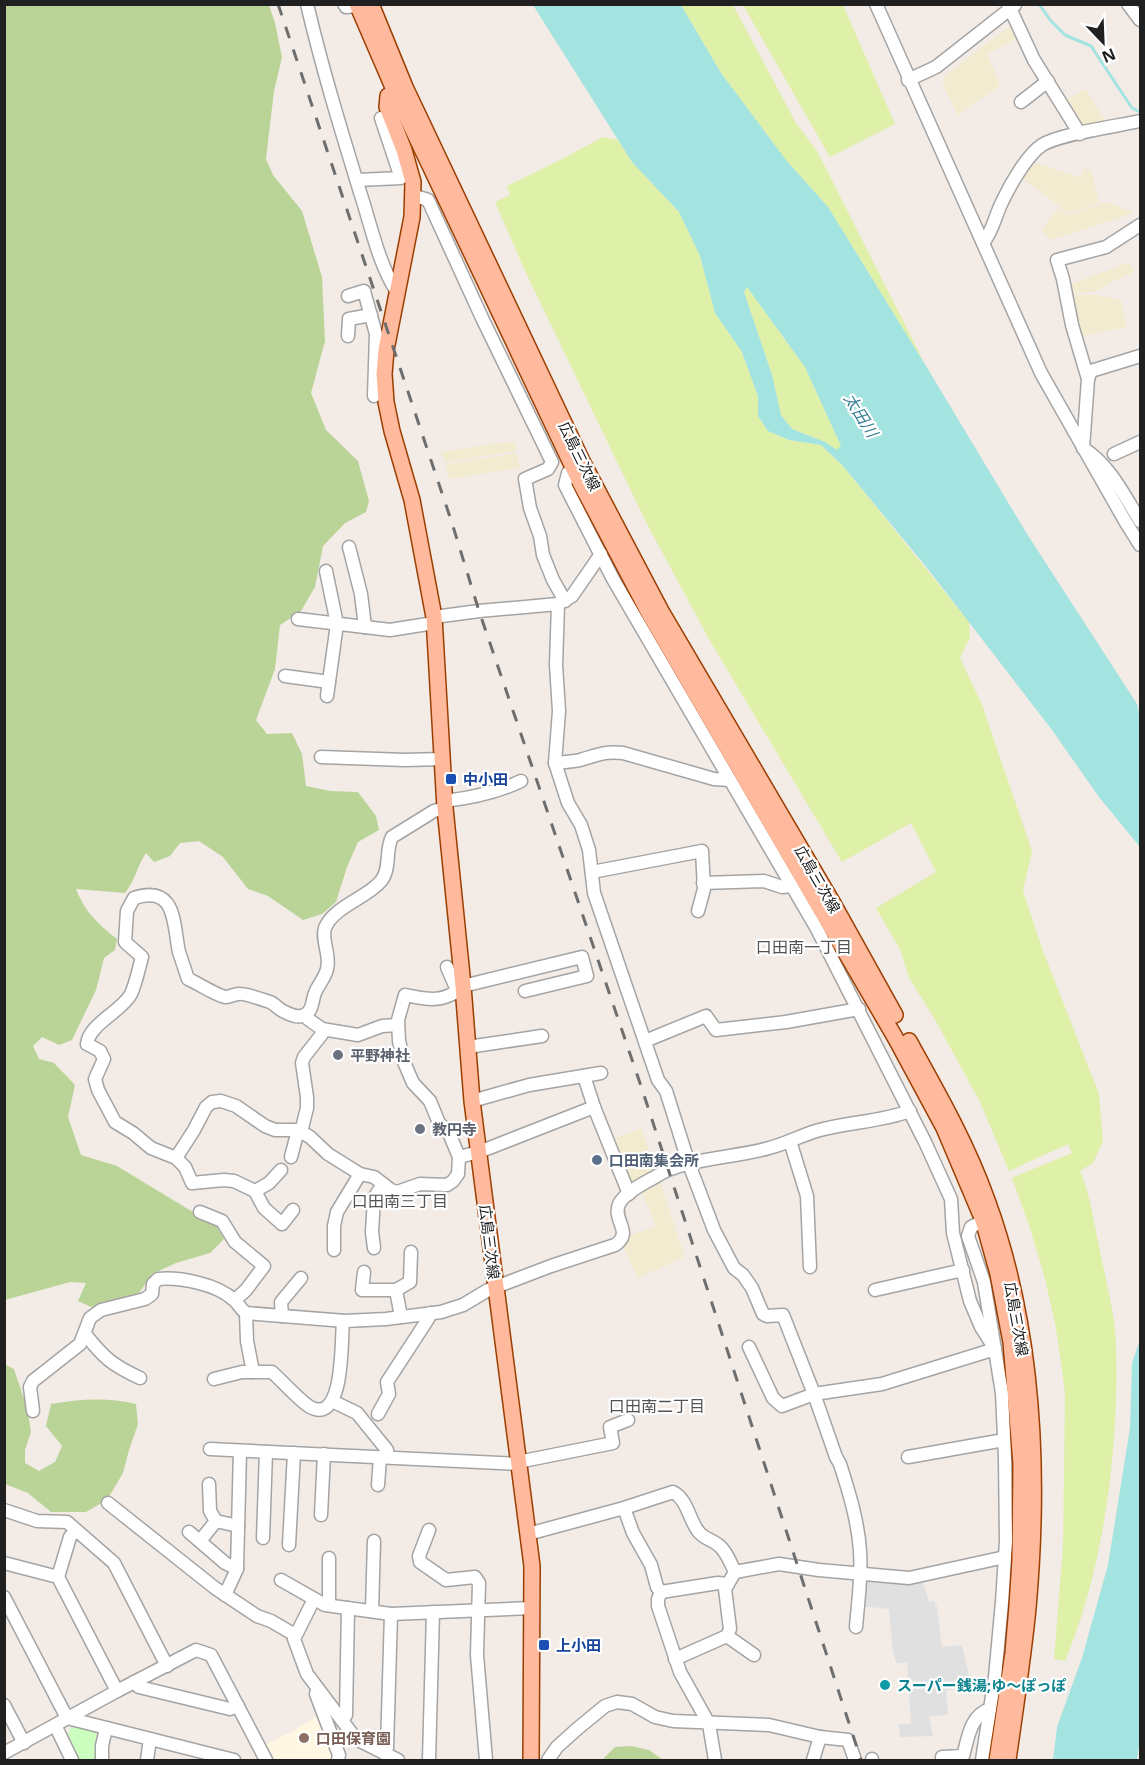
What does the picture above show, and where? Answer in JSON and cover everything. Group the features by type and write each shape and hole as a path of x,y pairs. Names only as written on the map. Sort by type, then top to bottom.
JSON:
{"main road":[{"name":"広島三次線","path":"357,5 400,89 650,615 821,906 896,1039 944,1128 1009,1271 1021,1341 1030,1416 1033,1513 1028,1607 1008,1761"},
{"name":"広島三次線","path":"400,89 388,96 387,107 413,182 412,217 381,363 386,402 412,500 434,620 445,804 472,1101 528,1534 532,1608 531,1761"},
{"name":"広島三次線","path":"987,1219 1011,1342 1021,1464 1020,1560 1016,1617 997,1761"}],"street":[{"path":"308,4 322,68 388,278 397,292"},
{"path":"876,4 1041,373 1140,545"},
{"path":"1128,4 1140,20"},
{"path":"909,80 936,67 1011,6 1034,60 1080,134"},
{"path":"1021,102 1048,81"},
{"path":"357,180 401,178 381,118"},
{"path":"982,243 990,235 1002,202 1031,154 1043,144 1140,121"},
{"path":"412,195 428,200 552,462 548,469 525,479 530,508 540,536 543,555 561,602 556,665 559,711 555,763 568,802 581,825 589,850 594,893 658,1080 666,1091 689,1164 714,1230 734,1268 743,1275 752,1288 763,1314 767,1317 783,1315 840,1464 856,1520 861,1574 856,1627"},
{"path":"1088,379 1072,325 1057,260 1106,247 1140,225"},
{"path":"348,296 364,291 376,334 381,363 374,396"},
{"path":"348,336 349,319 371,315"},
{"path":"1083,448 1088,379 1091,372 1140,356"},
{"path":"1114,454 1140,442"},
{"path":"1083,448 1098,457 1116,481 1140,521"},
{"path":"578,466 568,473 565,485 613,579 817,929 910,1111 951,1199 953,1233 970,1301 981,1327 995,1349"},
{"path":"349,547 361,594 366,627"},
{"path":"298,619 390,630 479,611 561,602 572,596 601,554"},
{"path":"326,571 337,624 327,696"},
{"path":"285,676 329,682"},
{"path":"555,763 578,760 608,751 623,753 714,779 730,780"},
{"path":"321,757 442,759"},
{"path":"293,1210 282,1224 264,1208 255,1191 234,1181 192,1183 185,1167 176,1158 152,1148 115,1122 98,1090 95,1079 104,1059 100,1051 87,1044 94,1030 130,995 142,957 125,942 127,910 134,898 143,895 163,898 170,905 174,914 180,952 188,979 226,997 240,993 271,1002 279,1010 300,1017 310,1009 327,969 329,960 325,930 330,920 383,879 392,837 445,804 504,790 521,781"},
{"path":"592,872 702,851 704,883 698,911"},
{"path":"704,883 764,881 782,887 792,886"},
{"path":"176,1158 206,1107 212,1102 221,1101 236,1106 265,1126 275,1130 299,1131 310,1137 328,1154 360,1174 374,1177 391,1190 397,1192 420,1184 447,1185 458,1174 459,1157 449,1133 439,1123 430,1101 413,1083 404,1062 398,1025 405,995 429,1000 440,999 461,988 582,957 587,976 525,991"},
{"path":"447,967 461,988"},
{"path":"645,1041 706,1017 716,1030 859,1010"},
{"path":"306,1014 308,1019 322,1029 358,1035 382,1026 398,1025"},
{"path":"291,1156 307,1108 308,1097 302,1063 304,1057 321,1038 322,1029"},
{"path":"468,1047 542,1036"},
{"path":"472,1101 529,1085 601,1073"},
{"path":"585,1076 594,1107 629,1194"},
{"path":"459,1157 479,1152 594,1107"},
{"path":"33,1411 30,1387 33,1381 80,1344 90,1318 101,1310 145,1299 152,1294 153,1284 158,1279 172,1278 213,1288 235,1300 239,1308 246,1313 343,1321 430,1313 463,1305 496,1287 615,1245 622,1240 624,1234 618,1213 619,1203 658,1174 689,1164 769,1149 816,1131 910,1111"},
{"path":"790,1141 807,1196 810,1267"},
{"path":"255,1191 269,1183 281,1170"},
{"path":"334,1250 334,1226 337,1212 360,1174"},
{"path":"374,1248 372,1232 374,1198 383,1184"},
{"path":"200,1212 222,1221 235,1242 264,1266 246,1290 235,1300"},
{"path":"982,1761 996,1666 1005,1557 1002,1394 984,1282 969,1236 971,1227 987,1219"},
{"path":"364,1272 362,1290 396,1290 410,1282 411,1252"},
{"path":"875,1290 963,1270"},
{"path":"282,1316 281,1302 301,1278"},
{"path":"396,1290 401,1317"},
{"path":"246,1313 247,1341 253,1372"},
{"path":"378,1414 389,1394 387,1382 429,1319 430,1313"},
{"path":"214,1379 242,1371 272,1372 309,1406 319,1410 326,1408 332,1401 339,1383 343,1321"},
{"path":"85,1334 108,1361 140,1378"},
{"path":"749,1347 773,1398 782,1406 814,1394 882,1384 995,1349"},
{"path":"332,1401 357,1413 387,1450 378,1485"},
{"path":"210,1449 518,1463 566,1451 613,1443 610,1427 628,1420"},
{"path":"908,1457 1004,1440"},
{"path":"225,1595 237,1569 240,1451"},
{"path":"263,1538 266,1452"},
{"path":"289,1545 294,1453"},
{"path":"321,1515 324,1454"},
{"path":"209,1484 210,1511 216,1521 238,1526"},
{"path":"528,1534 624,1508 673,1491 679,1495 698,1531 726,1552 735,1572"},
{"path":"108,1503 225,1595 257,1616 295,1635"},
{"path":"624,1508 633,1533 651,1565 657,1587 661,1592"},
{"path":"4,1509 37,1521 67,1522 114,1563 167,1665"},
{"path":"200,1542 216,1521"},
{"path":"429,1530 419,1556 420,1562 446,1580 475,1577 480,1583 477,1655 486,1761"},
{"path":"75,1531 70,1537 58,1577 117,1691"},
{"path":"189,1532 225,1563 237,1569"},
{"path":"372,1611 374,1541"},
{"path":"675,1659 727,1636 730,1629 725,1589 735,1572 779,1564 909,1578 1005,1557"},
{"path":"329,1558 329,1605"},
{"path":"4,1563 58,1577"},
{"path":"281,1580 329,1605 391,1614 532,1608"},
{"path":"661,1592 718,1582 728,1584"},
{"path":"661,1592 658,1606 675,1659 709,1724 715,1761"},
{"path":"4,1596 67,1718 150,1739 194,1756 234,1761"},
{"path":"314,1599 294,1639 307,1674 356,1738 398,1761"},
{"path":"342,1719 346,1715 348,1608"},
{"path":"429,1761 434,1612"},
{"path":"384,1753 387,1748 391,1614"},
{"path":"727,1636 754,1655"},
{"path":"4,1754 196,1650 211,1655 266,1761"},
{"path":"134,1682 140,1687 230,1709 238,1706"},
{"path":"318,1689 316,1694 339,1755 338,1761"},
{"path":"548,1761 557,1747 577,1729 605,1706 617,1702 632,1704 655,1717 673,1721 768,1725 820,1737 848,1740 855,1761"},
{"path":"4,1705 24,1743"},
{"path":"942,1761 942,1757 963,1756 974,1719 981,1712 990,1709"},
{"path":"56,1727 72,1761"},
{"path":"102,1761 102,1746 106,1728"},
{"path":"813,1761 820,1737"},
{"path":"147,1761 150,1739"}],"shaded area":[{"path":"1014,23 1020,37 987,54 999,86 958,115 942,84 946,82 943,77"},
{"path":"1086,89 1107,124 1084,129 1064,101"},
{"path":"1030,161 1081,178 1083,169 1091,170 1099,203 1069,213 1020,177"},
{"path":"1106,202 1133,212 1051,240 1041,231 1058,208 1068,215"},
{"path":"1129,262 1134,272 1095,292 1068,293 1069,285"},
{"path":"1068,295 1097,295 1121,300 1126,327 1079,337"},
{"path":"514,441 517,451 444,462 441,452"},
{"path":"517,453 520,468 449,479 446,464"},
{"path":"641,1128 657,1171 629,1190 610,1140"},
{"path":"659,1178 685,1257 638,1278 623,1246 628,1236 656,1226 641,1190"},
{"path":"864,1577 923,1582 929,1602 934,1601 937,1607 942,1647 962,1645 970,1680 965,1688 946,1690 948,1715 929,1716 933,1736 900,1737 899,1724 911,1724 907,1663 896,1663 889,1609 862,1606"},
{"name":"口田保育園","path":"318,1715 334,1756 333,1760 275,1760 266,1744"}],"green space":[{"path":"4,5 269,5 282,57 274,91 266,159 273,175 302,211 322,277 325,341 311,393 326,430 358,461 369,501 366,512 345,523 323,546 315,587 301,611 280,625 275,669 256,720 267,734 292,733 302,754 306,786 330,791 358,792 376,816 379,830 358,842 336,902 322,914 303,920 268,896 248,889 223,857 199,841 180,843 170,856 154,862 146,853 125,893 76,889 93,917 117,939 115,950 104,958 96,990 72,1040 59,1045 42,1037 33,1046 39,1059 54,1063 75,1085 68,1117 81,1155 117,1166 216,1226 224,1239 210,1253 176,1263 152,1274 139,1293 91,1307 78,1301 86,1283 70,1282 5,1300"},
{"path":"681,5 733,5 796,123 817,151 926,366 828,207 786,160 721,73"},
{"path":"743,5 843,5 895,124 830,157"},
{"path":"603,137 618,140 632,162 679,212 700,256 715,313 742,352 758,396 758,416 768,431 789,440 821,445 843,466 969,622 970,637 960,658 982,705 1032,851 1023,891 1043,951 1099,1094 1103,1141 1093,1163 1080,1171 1092,1210 1114,1325 1115,1427 1099,1548 1079,1625 1065,1661 1054,1659 1063,1546 1065,1393 1056,1328 1045,1279 1012,1178 1072,1153 1068,1144 1009,1171 980,1102 933,1016 909,978 900,949 876,908 936,872 911,823 842,862 710,641 647,524 525,271 495,202 510,195 507,186"},
{"path":"747,287 805,367 841,446 837,451 825,442 792,429 781,415 772,375 744,292"},
{"path":"4,1364 14,1369 27,1408 31,1432 25,1450 25,1463 39,1471 55,1462 62,1446 46,1426 51,1404 115,1400 136,1404 138,1424 123,1473 107,1500 86,1512 51,1512 28,1493 5,1484"},
{"path":"72,1725 99,1731 101,1734 97,1760 80,1760 68,1734"},
{"path":"631,1746 649,1750 663,1760 604,1760 615,1747"}],"water":[{"name":"太田川","path":"533,5 681,5 721,73 786,160 828,207 1027,534 1137,704 1140,717 1140,847 1099,797 1052,730 928,569 843,466 821,445 789,440 768,431 758,416 758,396 742,352 715,313 700,256 679,212 632,162","holes":["747,287 805,367 841,446 837,450 825,442 792,429 781,415 772,375 744,292"]},
{"path":"1140,1340 1140,1738 1137,1760 1053,1760 1057,1727 1082,1658 1108,1565 1130,1428 1132,1363"}],"waterway":[{"path":"1039,4 1065,35 1091,46 1132,108 1140,112"}],"railway":[{"path":"278,4 452,523 479,611 642,1089 861,1760"}],"place":[{"name":"中小田","path":"451,779"},
{"name":"平野神社","path":"338,1055"},
{"name":"教円寺","path":"420,1129"},
{"name":"口田南集会所","path":"597,1160"},
{"name":"上小田","path":"544,1645"},
{"name":"スーパー銭湯;ゆ～ぽっぽ","path":"885,1685"},
{"name":"口田保育園","path":"304,1738"}],"district":[{"name":"口田南一丁目","path":"804,947"},
{"name":"口田南三丁目","path":"400,1201"},
{"name":"口田南二丁目","path":"657,1406"}]}
